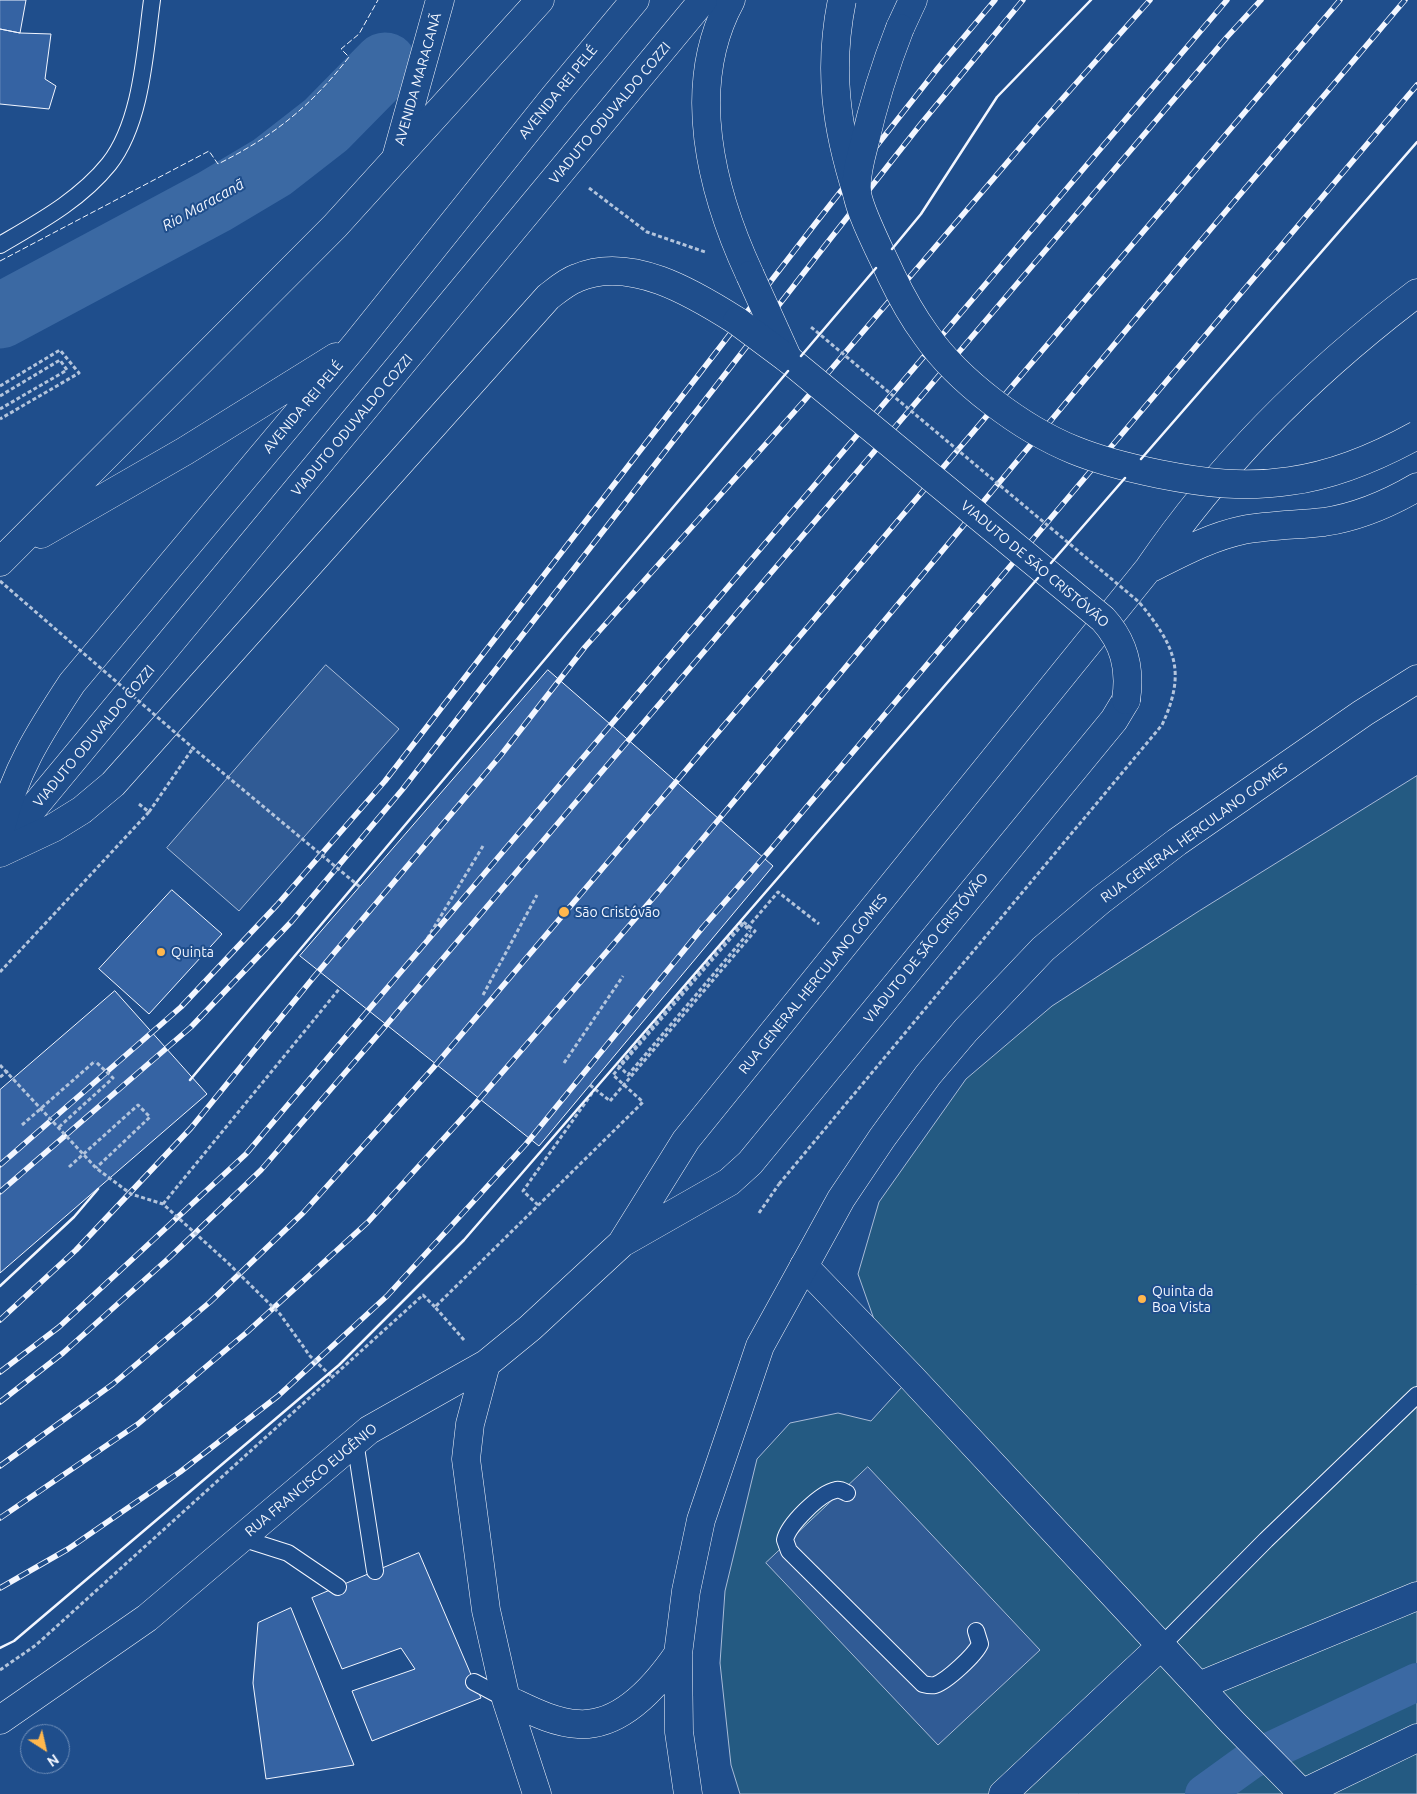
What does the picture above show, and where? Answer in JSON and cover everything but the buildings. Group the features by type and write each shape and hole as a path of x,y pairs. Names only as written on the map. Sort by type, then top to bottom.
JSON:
{"main road":[{"name":"AVENIDA MARACANÃ","path":"396,158 440,0"},
{"path":"6,556 335,226 540,0"},
{"name":"AVENIDA REI PELÉ","path":"0,831 16,778 36,738 72,683 356,344 559,90 635,0"},
{"name":"VIADUTO ODUVALDO COZZI","path":"0,848 167,649 703,0"},
{"path":"731,0 712,49 706,90 706,118 716,187 731,234 788,358"},
{"path":"842,0 836,50 836,107 840,135 857,193 901,296 927,338 961,375 1008,412 1074,450 1129,468 1205,484 1289,482 1321,475 1356,465 1417,435"},
{"path":"857,193 859,166 878,87 900,28 913,0"},
{"name":"VIADUTO DE SÃO CRISTÓVÃO","path":"113,784 548,297 569,282 594,273 643,275 672,286 737,321 788,358 1103,619 1114,631 1122,645 1128,678 1126,700 1114,720 750,1163 729,1182 622,1243"},
{"name":"RUA GENERAL HERCULANO GOMES","path":"622,1243 686,1140 1149,568 1173,534 1237,456 1291,397 1369,329 1417,292"},
{"path":"6,556 185,451 356,344"},
{"path":"1149,568 1217,537 1243,530 1324,522 1354,515 1389,502 1417,487"},
{"name":"RUA GENERAL HERCULANO GOMES","path":"688,1794 678,1732 678,1654 686,1591 701,1520 760,1346 846,1191 928,1075 966,1030 1043,949 1101,900 1177,842 1363,713 1417,680"},
{"path":"0,852 53,828 82,810 113,784"},
{"name":"RUA FRANCISCO EUGÊNIO","path":"0,1720 147,1618 369,1430 486,1364 530,1328 622,1243"},
{"path":"804,1266 911,1377 1233,1723 1303,1794 1417,1738"},
{"path":"486,1364 470,1424 466,1459 486,1610 506,1699 537,1794"},
{"path":"1199,1686 1417,1596"},
{"path":"1003,1794 1161,1646"},
{"path":"506,1699 562,1721 590,1724 621,1712 635,1702 664,1674 678,1654"}],"lane":[{"path":"0,245 54,214 86,187 109,164 129,127 146,54 152,0"},
{"path":"1161,1646 1266,1540 1417,1395"},
{"path":"355,1441 376,1571"},
{"path":"847,1493 834,1490 823,1495 791,1526 785,1540 789,1551 923,1684 931,1686 944,1680 977,1650 980,1644 976,1631"},
{"path":"241,1538 288,1553 338,1587"},
{"path":"474,1682 506,1699"}],"path":[{"path":"588,188 647,232 710,254 750,274"},
{"path":"759,1214 779,1184 1162,726 1172,703 1176,680 1169,646 1139,602 806,322"},
{"path":"0,386 60,350 79,373 0,419"},
{"path":"0,396 60,360 67,370 0,409"},
{"path":"0,581 193,748 360,887"},
{"path":"0,972 149,812 193,748"},
{"path":"113,784 149,812"},
{"path":"424,944 483,846"},
{"path":"590,1085 610,1101 755,931 742,921 618,1066 628,1075 749,929 778,892 844,945"},
{"path":"484,995 537,895"},
{"path":"435,1307 643,1102 613,1075 742,924 749,929"},
{"path":"564,1062 623,976"},
{"path":"163,1204 340,988"},
{"path":"22,1125 95,1061 113,1078 59,1127"},
{"path":"0,1065 8,1071 96,1168 131,1194 163,1204 280,1314 310,1356 331,1376"},
{"path":"0,1076 8,1071"},
{"path":"538,1205 523,1191 595,1089"},
{"path":"69,1167 138,1106 150,1117 96,1168"},
{"path":"0,1670 36,1645 423,1294 486,1364"}],"shaded area":[{"path":"326,665 399,729 239,911 167,848"},
{"name":"Quinta da Boa Vista","path":"1417,776 1417,1794 740,1794 731,1765 720,1663 725,1591 757,1459 790,1423 838,1413 871,1421 911,1377 876,1325 858,1274 879,1202 966,1079 1052,1006 1199,911"},
{"path":"868,1467 1040,1650 938,1745 766,1563"}],"waterway":[{"name":"Rio Maracanã","path":"0,316 215,201 272,167 326,125 385,65"},
{"path":"1204,1794 1251,1760 1417,1682"}],"railway":[{"path":"0,1165 181,1007 277,905 385,781 815,224 938,68 995,0"},
{"path":"0,1192 191,1027 292,921 402,790 827,243 920,125 1023,0"},
{"path":"0,1320 76,1250 191,1128 313,978 501,755 585,647 804,401 1040,124 1150,0"},
{"path":"0,1372 59,1327 246,1154 1227,0"},
{"path":"0,1402 63,1353 169,1258 261,1170 1227,37 1261,0"},
{"path":"0,1466 113,1384 210,1302 303,1213 433,1068 1340,0"},
{"path":"0,1518 138,1424 246,1333 368,1222 475,1104 660,890 1182,263 1405,0"},
{"path":"0,1588 68,1549 180,1472 278,1396 387,1296 526,1144 703,927 1417,85"}],"fence":[{"path":"0,261 209,151 218,164 274,131 306,105 335,75 349,57 341,49 359,34 378,0"}],"wall":[{"path":"892,249 921,214 997,97 1091,0"},
{"path":"1141,459 1417,142"},
{"path":"801,356 876,268"},
{"path":"190,1080 788,371"},
{"path":"1051,563 1125,478"},
{"path":"0,1648 14,1641 339,1365 464,1240 1038,578"},
{"path":"0,1286 74,1217 98,1189"}],"place":[{"name":"São Cristóvão","path":"564,912"},
{"name":"Quinta","path":"161,952"},
{"name":"Quinta da Boa Vista","path":"1142,1299"}]}
